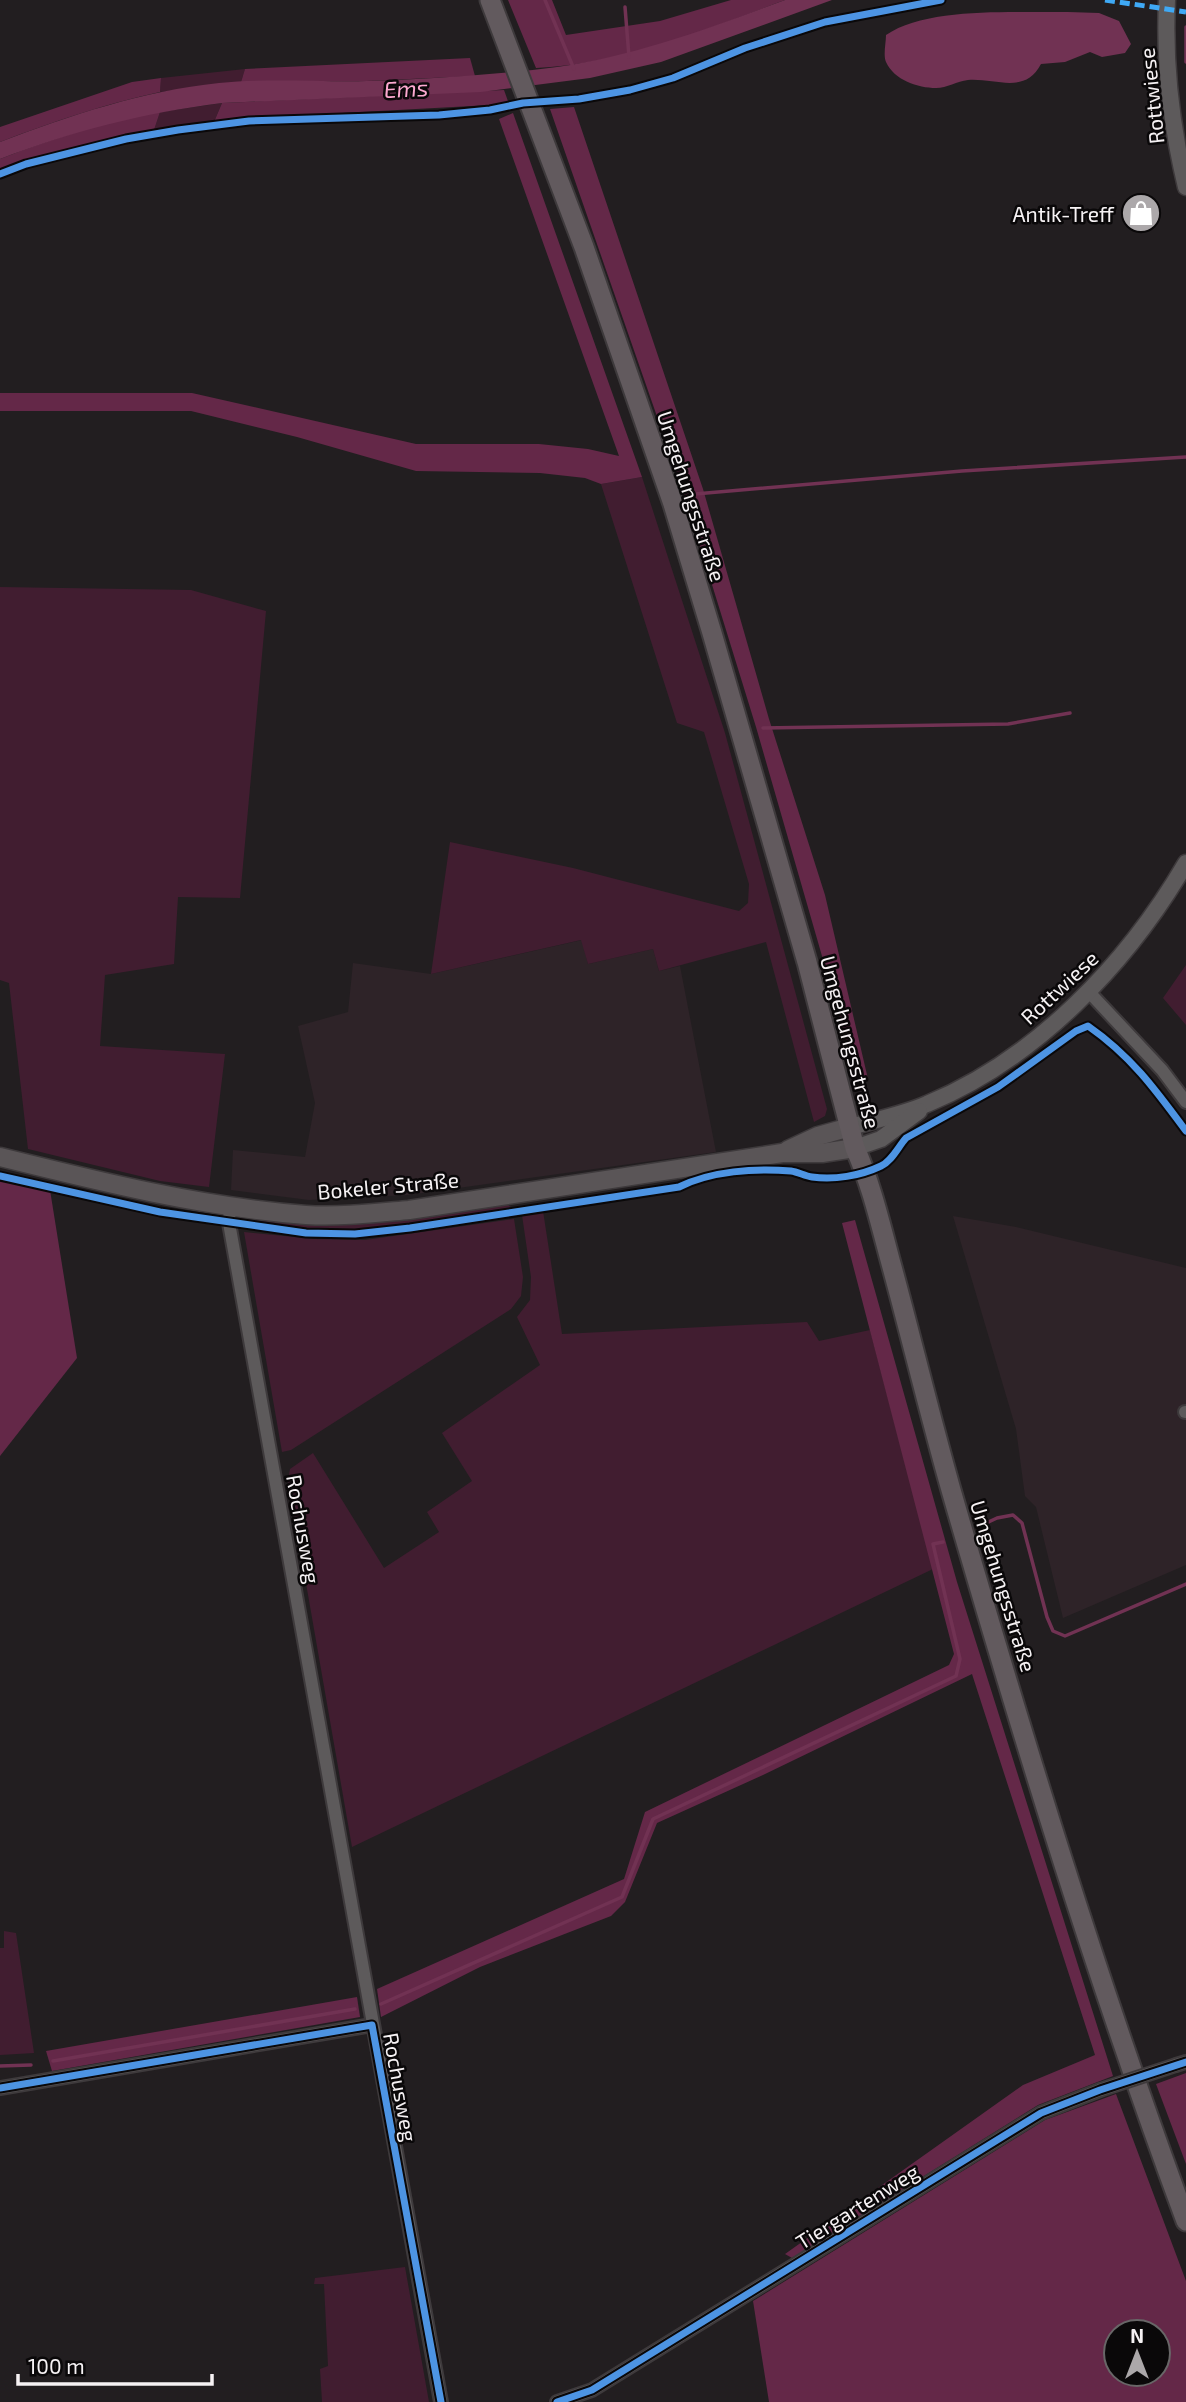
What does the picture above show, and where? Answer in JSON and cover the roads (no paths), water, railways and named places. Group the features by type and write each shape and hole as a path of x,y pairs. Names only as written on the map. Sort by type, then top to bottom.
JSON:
{"main road":[{"name":"Umgehungsstraße","path":"490,0 584,247 677,517 807,962 855,1148 870,1188 951,1488 1069,1886 1148,2119 1186,2221"},
{"name":"Bokeler Straße","path":"782,1153 818,1136 850,1127"},
{"name":"Bokeler Straße","path":"0,1157 157,1194 307,1215 349,1215 408,1210 782,1153 822,1153 855,1148"}],"street":[{"name":"Rottwiese","path":"1167,0 1166,64 1171,122 1186,187"},
{"name":"Rottwiese","path":"855,1148 881,1139 926,1105 983,1074 1027,1045 1112,968 1150,919 1186,863"},
{"path":"1088,992 1162,1070 1186,1102"},
{"name":"Rottwiese","path":"850,1127 926,1105"},
{"name":"Rochusweg","path":"230,1206 229,1223 441,2402"},
{"name":"Rochusweg","path":"0,2088 372,2025"},
{"name":"Tiergartenweg","path":"557,2402 604,2382 1041,2113 1181,2063"}],"water":[{"name":"Ems","path":"785,0 832,0 661,62 590,78 481,92 222,103 109,124 0,159 0,142 80,114 163,92 219,83 414,79 557,67 644,48 701,31"},
{"path":"974,13 1099,13 1119,21 1131,44 1125,53 1102,57 1090,52 1065,62 1041,64 1034,74 1018,82 968,80 936,88 914,85 901,78 885,59 886,35 925,19"}],"waterway":[{"path":"545,0 574,69"},
{"path":"625,7 629,57"},
{"path":"1186,27 1186,62"},
{"path":"695,494 962,471 1186,457"},
{"path":"763,728 1008,724 1070,713"},
{"path":"982,1525 1013,1515 1022,1523 1047,1617 1053,1631 1065,1636 1186,1584"},
{"path":"381,2004 622,1897 653,1819 956,1676 960,1659 933,1544 943,1542"},
{"path":"53,2061 355,2009"},
{"path":"0,2066 31,2065"}],"place":[{"name":"Antik-Treff","path":"1141,213"}]}
